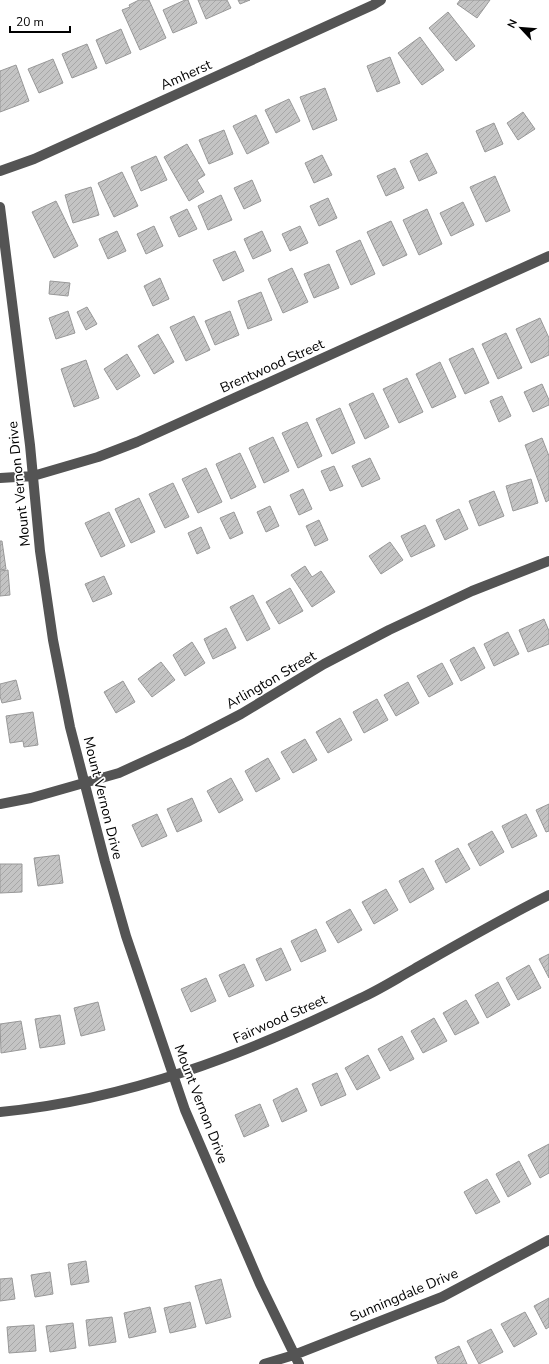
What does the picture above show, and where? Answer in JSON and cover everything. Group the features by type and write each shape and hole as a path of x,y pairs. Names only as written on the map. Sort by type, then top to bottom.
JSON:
{"street":[{"name":"Amherst","path":"0,171 34,159 381,0"},
{"name":"Mount Vernon Drive","path":"0,207 33,476 40,551 53,640 70,727 126,936 173,1076 260,1284 296,1360"},
{"name":"Brentwood Street","path":"0,478 33,476 98,457 137,442 549,256"},
{"name":"Arlington Street","path":"0,804 31,798 119,773 188,742 241,714 324,664 388,630 472,591 549,562"},
{"name":"Fairwood Street","path":"0,1112 30,1109 103,1095 173,1076 239,1053 362,998 514,912 549,895"},
{"name":"Sunningdale Drive","path":"264,1364 296,1360 442,1297 549,1240"}],"building":[{"path":"139,0 149,0 166,38 140,50 122,10 130,7 129,5"},
{"path":"188,0 197,23 173,33 163,10"},
{"path":"198,0 227,0 231,8 206,19"},
{"path":"238,0 250,0 240,4"},
{"path":"460,0 490,0 477,18 457,4"},
{"path":"448,12 475,46 456,61 429,28"},
{"path":"121,29 131,53 106,64 96,40"},
{"path":"420,37 444,70 422,85 398,53"},
{"path":"87,44 97,68 72,78 62,54"},
{"path":"390,57 400,83 377,92 367,66"},
{"path":"53,59 63,83 39,93 28,69"},
{"path":"16,65 29,101 0,112 0,71"},
{"path":"325,88 337,120 313,130 300,97"},
{"path":"289,99 300,121 276,133 265,110"},
{"path":"523,112 535,129 518,140 507,123"},
{"path":"256,115 269,143 247,154 233,126"},
{"path":"494,123 503,144 485,152 476,131"},
{"path":"224,130 233,154 209,164 199,140"},
{"path":"187,144 205,175 197,180 204,192 189,201 164,157"},
{"path":"427,153 437,173 419,181 410,161"},
{"path":"322,155 332,175 314,183 305,163"},
{"path":"156,156 167,180 141,191 131,167"},
{"path":"395,168 404,188 386,196 377,176"},
{"path":"122,172 138,206 114,217 98,183"},
{"path":"495,176 510,211 486,222 470,187"},
{"path":"252,180 261,201 244,209 234,188"},
{"path":"91,187 99,215 73,223 65,195"},
{"path":"221,195 232,220 208,230 198,206"},
{"path":"328,198 337,218 319,226 310,206"},
{"path":"56,201 78,246 54,258 32,212"},
{"path":"463,202 474,225 451,236 440,213"},
{"path":"187,209 197,229 179,237 170,217"},
{"path":"427,209 442,244 419,255 403,220"},
{"path":"391,221 407,255 383,266 367,232"},
{"path":"154,226 163,246 146,254 137,234"},
{"path":"300,226 308,243 290,251 282,234"},
{"path":"117,231 126,251 108,259 99,239"},
{"path":"262,231 271,251 253,259 244,239"},
{"path":"360,240 375,274 351,285 336,251"},
{"path":"235,251 244,271 223,281 213,260"},
{"path":"329,264 339,288 314,298 304,274"},
{"path":"292,268 308,302 283,313 268,279"},
{"path":"160,278 169,299 153,306 144,286"},
{"path":"50,281 70,283 68,296 49,294"},
{"path":"261,292 272,320 248,329 238,301"},
{"path":"87,307 97,324 86,330 77,312"},
{"path":"68,311 75,333 56,339 49,318"},
{"path":"230,311 239,335 215,345 205,321"},
{"path":"194,316 210,350 186,361 170,327"},
{"path":"540,318 549,338 549,355 531,363 516,329"},
{"path":"506,333 522,368 498,379 482,344"},
{"path":"158,334 174,362 154,374 138,346"},
{"path":"473,348 489,383 465,394 449,359"},
{"path":"127,354 140,376 117,390 104,369"},
{"path":"86,360 99,398 74,407 61,369"},
{"path":"440,362 456,397 432,408 416,374"},
{"path":"407,378 423,412 399,423 383,389"},
{"path":"542,384 549,400 549,405 533,412 524,392"},
{"path":"373,393 389,427 365,439 349,404"},
{"path":"502,396 511,416 499,422 490,401"},
{"path":"340,408 355,443 332,454 316,419"},
{"path":"307,422 322,456 298,468 282,433"},
{"path":"273,437 289,471 264,483 249,448"},
{"path":"542,438 549,456 549,500 546,502 525,445"},
{"path":"240,453 256,487 231,499 216,464"},
{"path":"370,458 380,479 362,487 352,466"},
{"path":"334,466 343,486 330,491 321,471"},
{"path":"206,468 222,502 198,513 182,479"},
{"path":"531,479 538,503 513,511 506,486"},
{"path":"173,483 189,517 165,528 149,494"},
{"path":"303,489 312,509 299,515 290,495"},
{"path":"494,491 504,516 479,526 469,501"},
{"path":"139,498 155,532 131,543 115,509"},
{"path":"270,506 279,526 266,532 257,512"},
{"path":"459,509 468,529 445,540 436,520"},
{"path":"109,512 125,546 101,557 85,523"},
{"path":"234,512 243,533 230,539 220,518"},
{"path":"319,520 328,540 315,546 306,526"},
{"path":"425,525 435,546 411,557 401,536"},
{"path":"201,527 210,548 197,554 188,533"},
{"path":"0,541 2,541 6,569 0,570"},
{"path":"390,542 403,560 381,574 369,556"},
{"path":"305,566 312,577 321,571 335,592 312,607 291,575"},
{"path":"8,570 10,595 0,596 0,571"},
{"path":"104,576 112,594 93,602 85,584"},
{"path":"290,588 303,611 279,624 266,602"},
{"path":"253,595 270,629 247,641 230,607"},
{"path":"544,619 549,631 549,644 528,652 519,630"},
{"path":"226,628 236,648 213,659 204,639"},
{"path":"508,632 519,654 494,666 484,644"},
{"path":"192,642 205,663 185,676 173,655"},
{"path":"474,647 485,668 461,681 450,660"},
{"path":"161,662 175,680 152,697 138,679"},
{"path":"442,663 453,684 429,697 417,676"},
{"path":"16,680 21,699 2,703 0,696 0,684"},
{"path":"123,681 135,702 116,713 104,692"},
{"path":"408,682 419,703 396,716 384,695"},
{"path":"377,699 388,720 364,733 353,712"},
{"path":"33,712 38,745 24,747 23,741 10,743 6,716"},
{"path":"340,718 352,740 328,753 316,732"},
{"path":"305,739 317,760 293,773 281,752"},
{"path":"268,758 280,779 256,792 245,771"},
{"path":"231,778 243,800 219,813 207,791"},
{"path":"192,798 202,821 177,832 167,809"},
{"path":"549,804 549,831 546,832 536,810"},
{"path":"157,814 167,836 142,847 132,825"},
{"path":"526,814 537,836 512,848 502,826"},
{"path":"492,831 504,852 480,866 468,844"},
{"path":"458,848 470,869 446,883 435,861"},
{"path":"59,855 63,883 38,886 34,858"},
{"path":"0,864 22,864 22,892 0,893"},
{"path":"423,868 434,889 410,903 399,881"},
{"path":"386,889 398,910 374,924 362,902"},
{"path":"350,909 362,930 338,943 326,922"},
{"path":"316,929 326,951 301,962 291,941"},
{"path":"281,948 291,970 266,981 256,959"},
{"path":"549,954 549,978 539,959"},
{"path":"244,964 254,986 229,997 219,975"},
{"path":"529,965 541,988 518,1000 506,978"},
{"path":"206,978 216,1001 191,1012 181,989"},
{"path":"498,982 510,1005 487,1018 475,995"},
{"path":"466,1000 479,1023 455,1035 443,1013"},
{"path":"98,1002 105,1030 81,1036 74,1008"},
{"path":"60,1015 65,1044 40,1048 35,1019"},
{"path":"434,1018 447,1041 423,1053 411,1031"},
{"path":"21,1021 26,1049 1,1053 0,1024"},
{"path":"402,1036 414,1059 390,1071 378,1049"},
{"path":"368,1055 380,1078 357,1090 345,1068"},
{"path":"337,1073 346,1095 321,1106 312,1084"},
{"path":"297,1088 307,1111 282,1122 273,1100"},
{"path":"260,1104 269,1126 244,1137 235,1115"},
{"path":"549,1144 549,1173 540,1178 528,1155"},
{"path":"519,1161 531,1184 508,1197 496,1174"},
{"path":"487,1179 500,1202 476,1214 464,1192"},
{"path":"86,1261 89,1282 71,1285 68,1264"},
{"path":"50,1272 53,1294 35,1297 31,1275"},
{"path":"12,1278 15,1299 0,1301 0,1279"},
{"path":"221,1279 231,1317 206,1324 195,1286"},
{"path":"549,1298 549,1327 546,1329 534,1306"},
{"path":"190,1302 196,1327 170,1333 164,1308"},
{"path":"150,1307 156,1332 129,1338 124,1313"},
{"path":"525,1312 537,1334 514,1347 501,1324"},
{"path":"112,1317 116,1342 89,1346 86,1320"},
{"path":"73,1323 76,1348 50,1352 46,1326"},
{"path":"34,1325 36,1351 9,1353 7,1327"},
{"path":"491,1329 503,1352 479,1364 467,1341"},
{"path":"459,1346 467,1364 438,1364 435,1357"}]}
